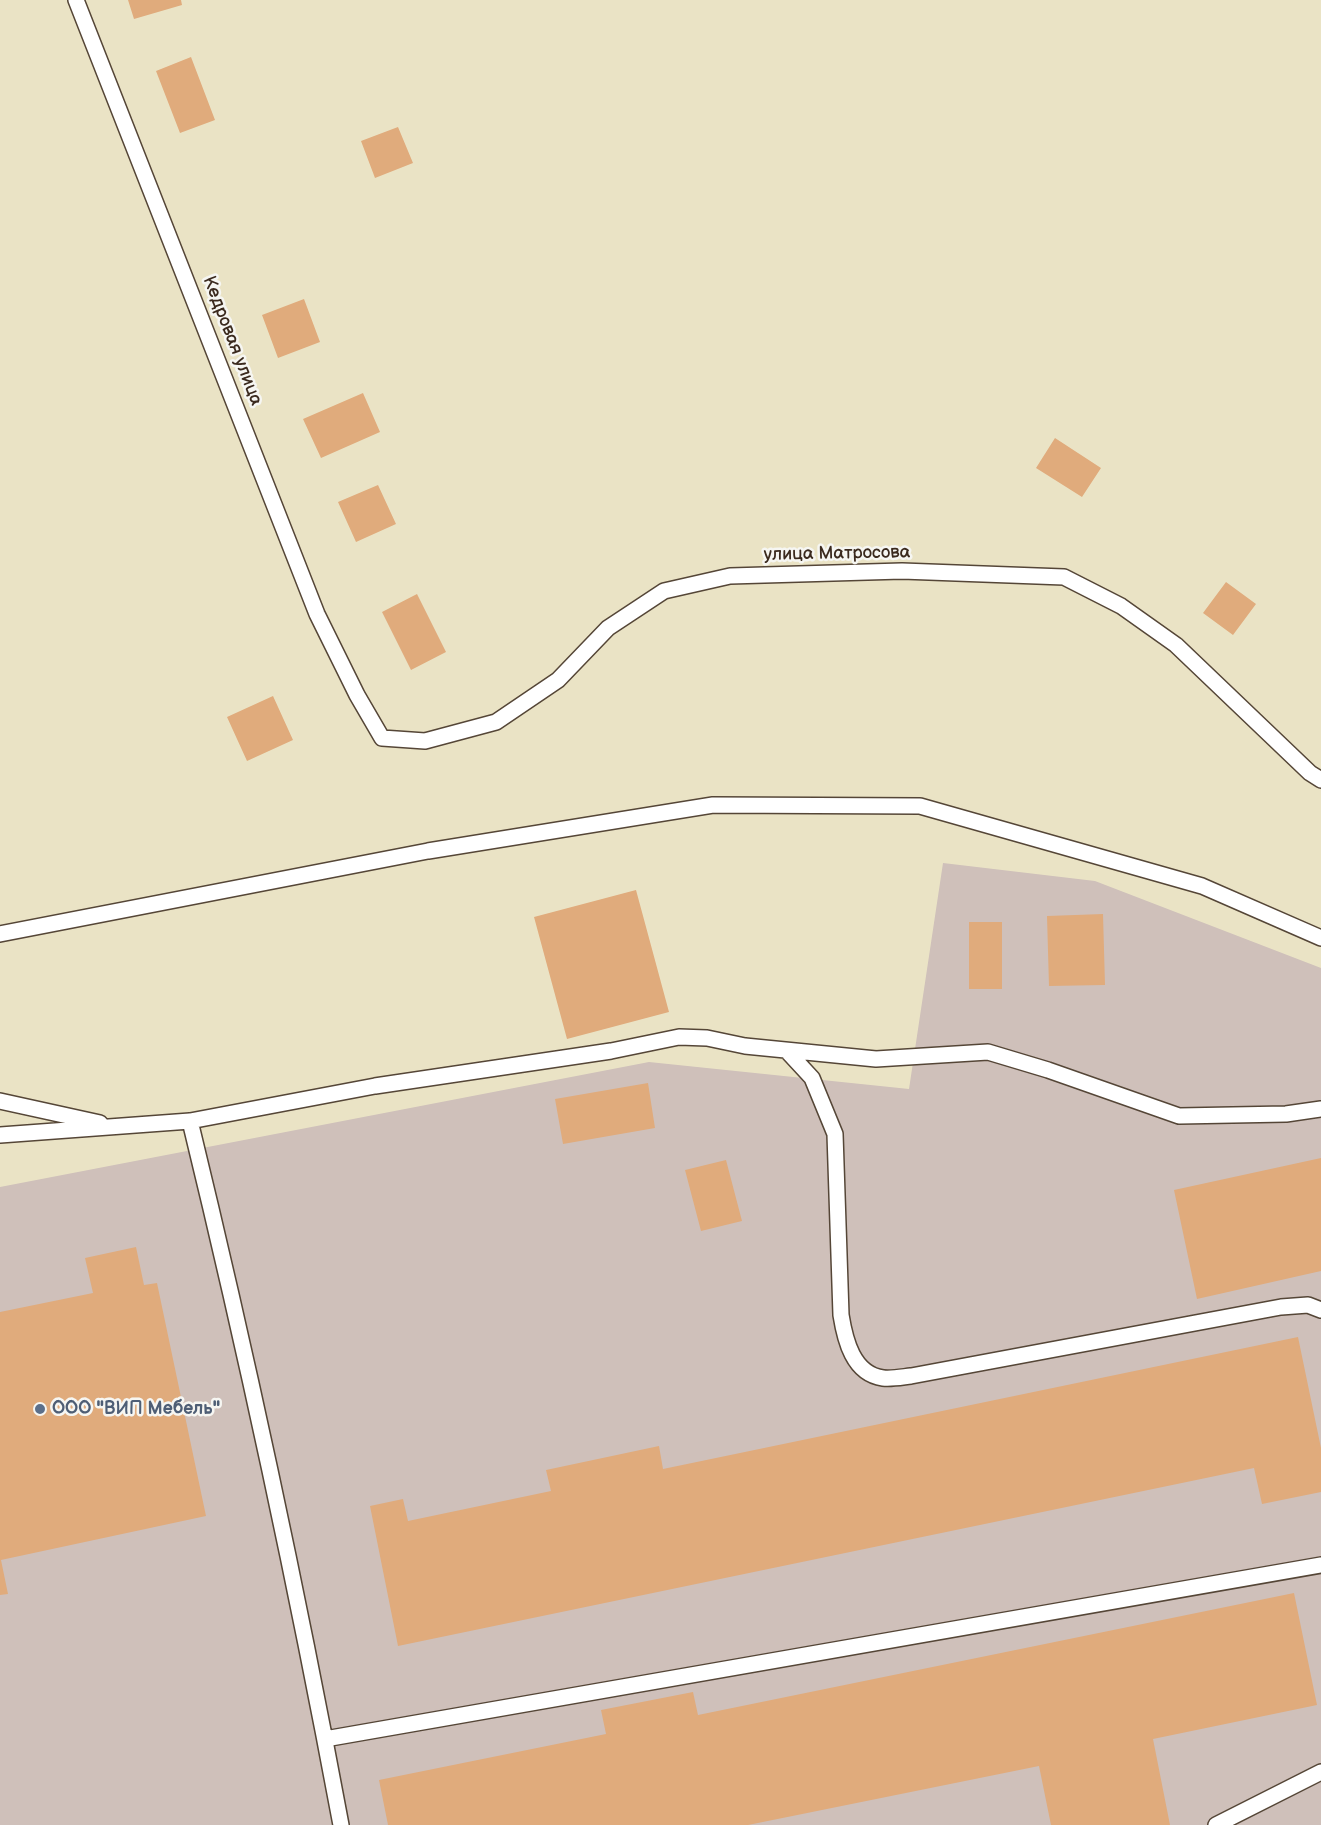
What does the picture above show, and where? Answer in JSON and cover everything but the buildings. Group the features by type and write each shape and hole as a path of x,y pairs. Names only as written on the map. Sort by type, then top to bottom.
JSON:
{"lane":[{"name":"Кедровая улица","path":"76,0 317,614 357,695"},
{"name":"улица Матросова","path":"357,695 382,738 425,741 496,722 558,680 608,628 664,591 730,576 902,571 1064,578 1121,606 1176,645 1310,773 1321,780"},
{"path":"0,934 428,851 713,805 920,806 1202,886 1321,938"},
{"path":"0,1135 190,1121 375,1086 611,1051 679,1037 707,1038 787,1051 876,1059 988,1052 1048,1070 1179,1116 1286,1114 1321,1109"},
{"path":"787,1051 812,1078 835,1134 841,1315 844,1334 852,1356 865,1372 882,1378 911,1377 1281,1307 1308,1305 1321,1311"},
{"path":"0,1101 116,1126"},
{"path":"190,1121 244,1341 302,1612 342,1825"},
{"path":"325,1739 1321,1565"},
{"path":"1216,1825 1321,1772"}],"shaded area":[{"path":"943,863 1095,881 1321,968 1321,1825 0,1825 0,1187 649,1062 909,1089"}],"place":[{"name":"ООО \"ВИП Мебель\"","path":"40,1409"}]}
